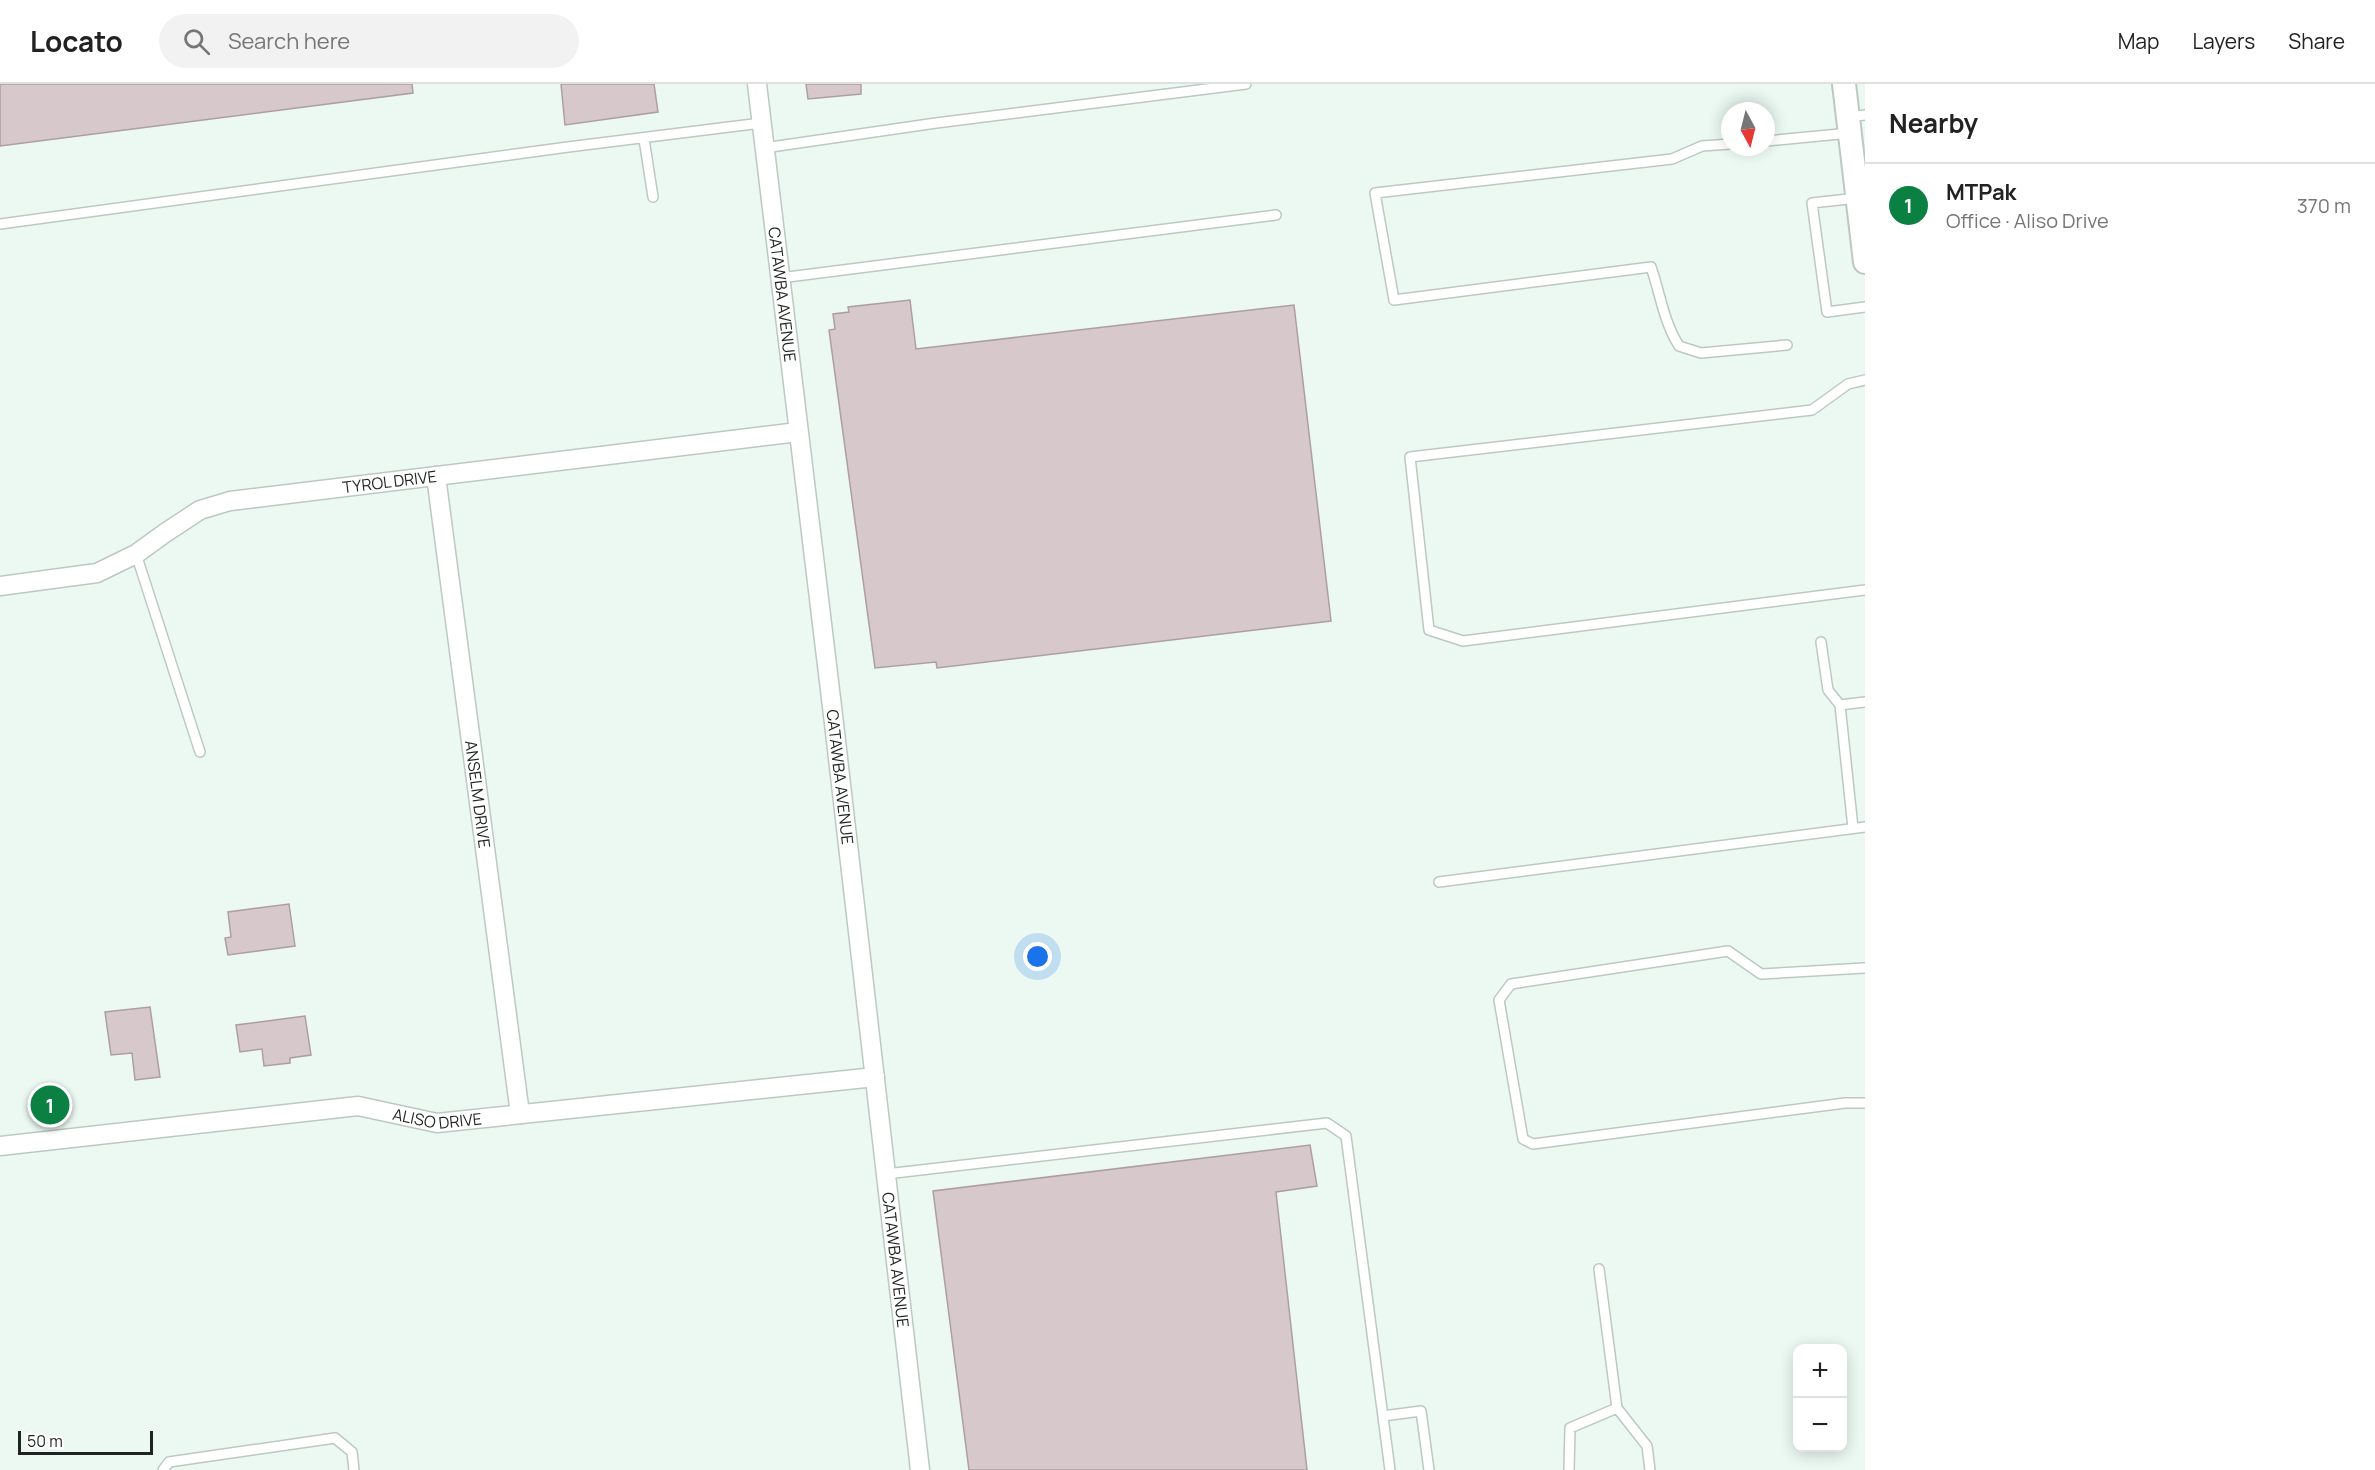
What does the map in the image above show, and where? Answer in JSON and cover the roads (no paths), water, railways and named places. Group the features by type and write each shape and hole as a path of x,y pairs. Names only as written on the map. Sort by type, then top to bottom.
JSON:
{"street":[{"name":"CATAWBA AVENUE","path":"757,84 920,1470"},
{"path":"1844,84 1854,122 1857,198 1865,262"},
{"name":"TYROL DRIVE","path":"0,586 97,573 136,554 200,510 230,501 798,432"},
{"name":"ANSELM DRIVE","path":"436,476 520,1114"},
{"name":"ALISO DRIVE","path":"0,1146 358,1107 437,1123 875,1077"}],"lane":[{"path":"764,148 936,123 1246,84"},
{"path":"1775,139 1854,122"},
{"path":"0,224 761,123"},
{"path":"644,139 653,197"},
{"path":"1721,145 1702,146 1671,159 1376,194 1394,300 1651,267 1661,294 1670,332 1679,346 1701,353 1787,345"},
{"path":"1857,198 1812,203 1827,312 1865,307"},
{"path":"780,278 1275,215"},
{"path":"1865,380 1848,384 1812,410 1410,457 1429,630 1463,641 1865,590"},
{"path":"136,554 200,752"},
{"path":"1821,642 1828,690 1840,705 1853,828"},
{"path":"1840,705 1865,702"},
{"path":"1439,882 1865,827"},
{"path":"1865,979 1864,967 1761,974 1728,951 1511,984 1499,1000 1523,1139 1533,1144 1845,1103 1865,1103"},
{"path":"886,1174 1327,1123 1346,1136 1390,1470"},
{"path":"1599,1269 1617,1408 1647,1446 1650,1470"},
{"path":"1569,1470 1570,1428 1617,1408"},
{"path":"1383,1416 1421,1411 1429,1470"},
{"path":"163,1470 169,1462 335,1438 352,1452 354,1470"}],"place":[{"name":"MTPak","path":"50,1105"}]}
